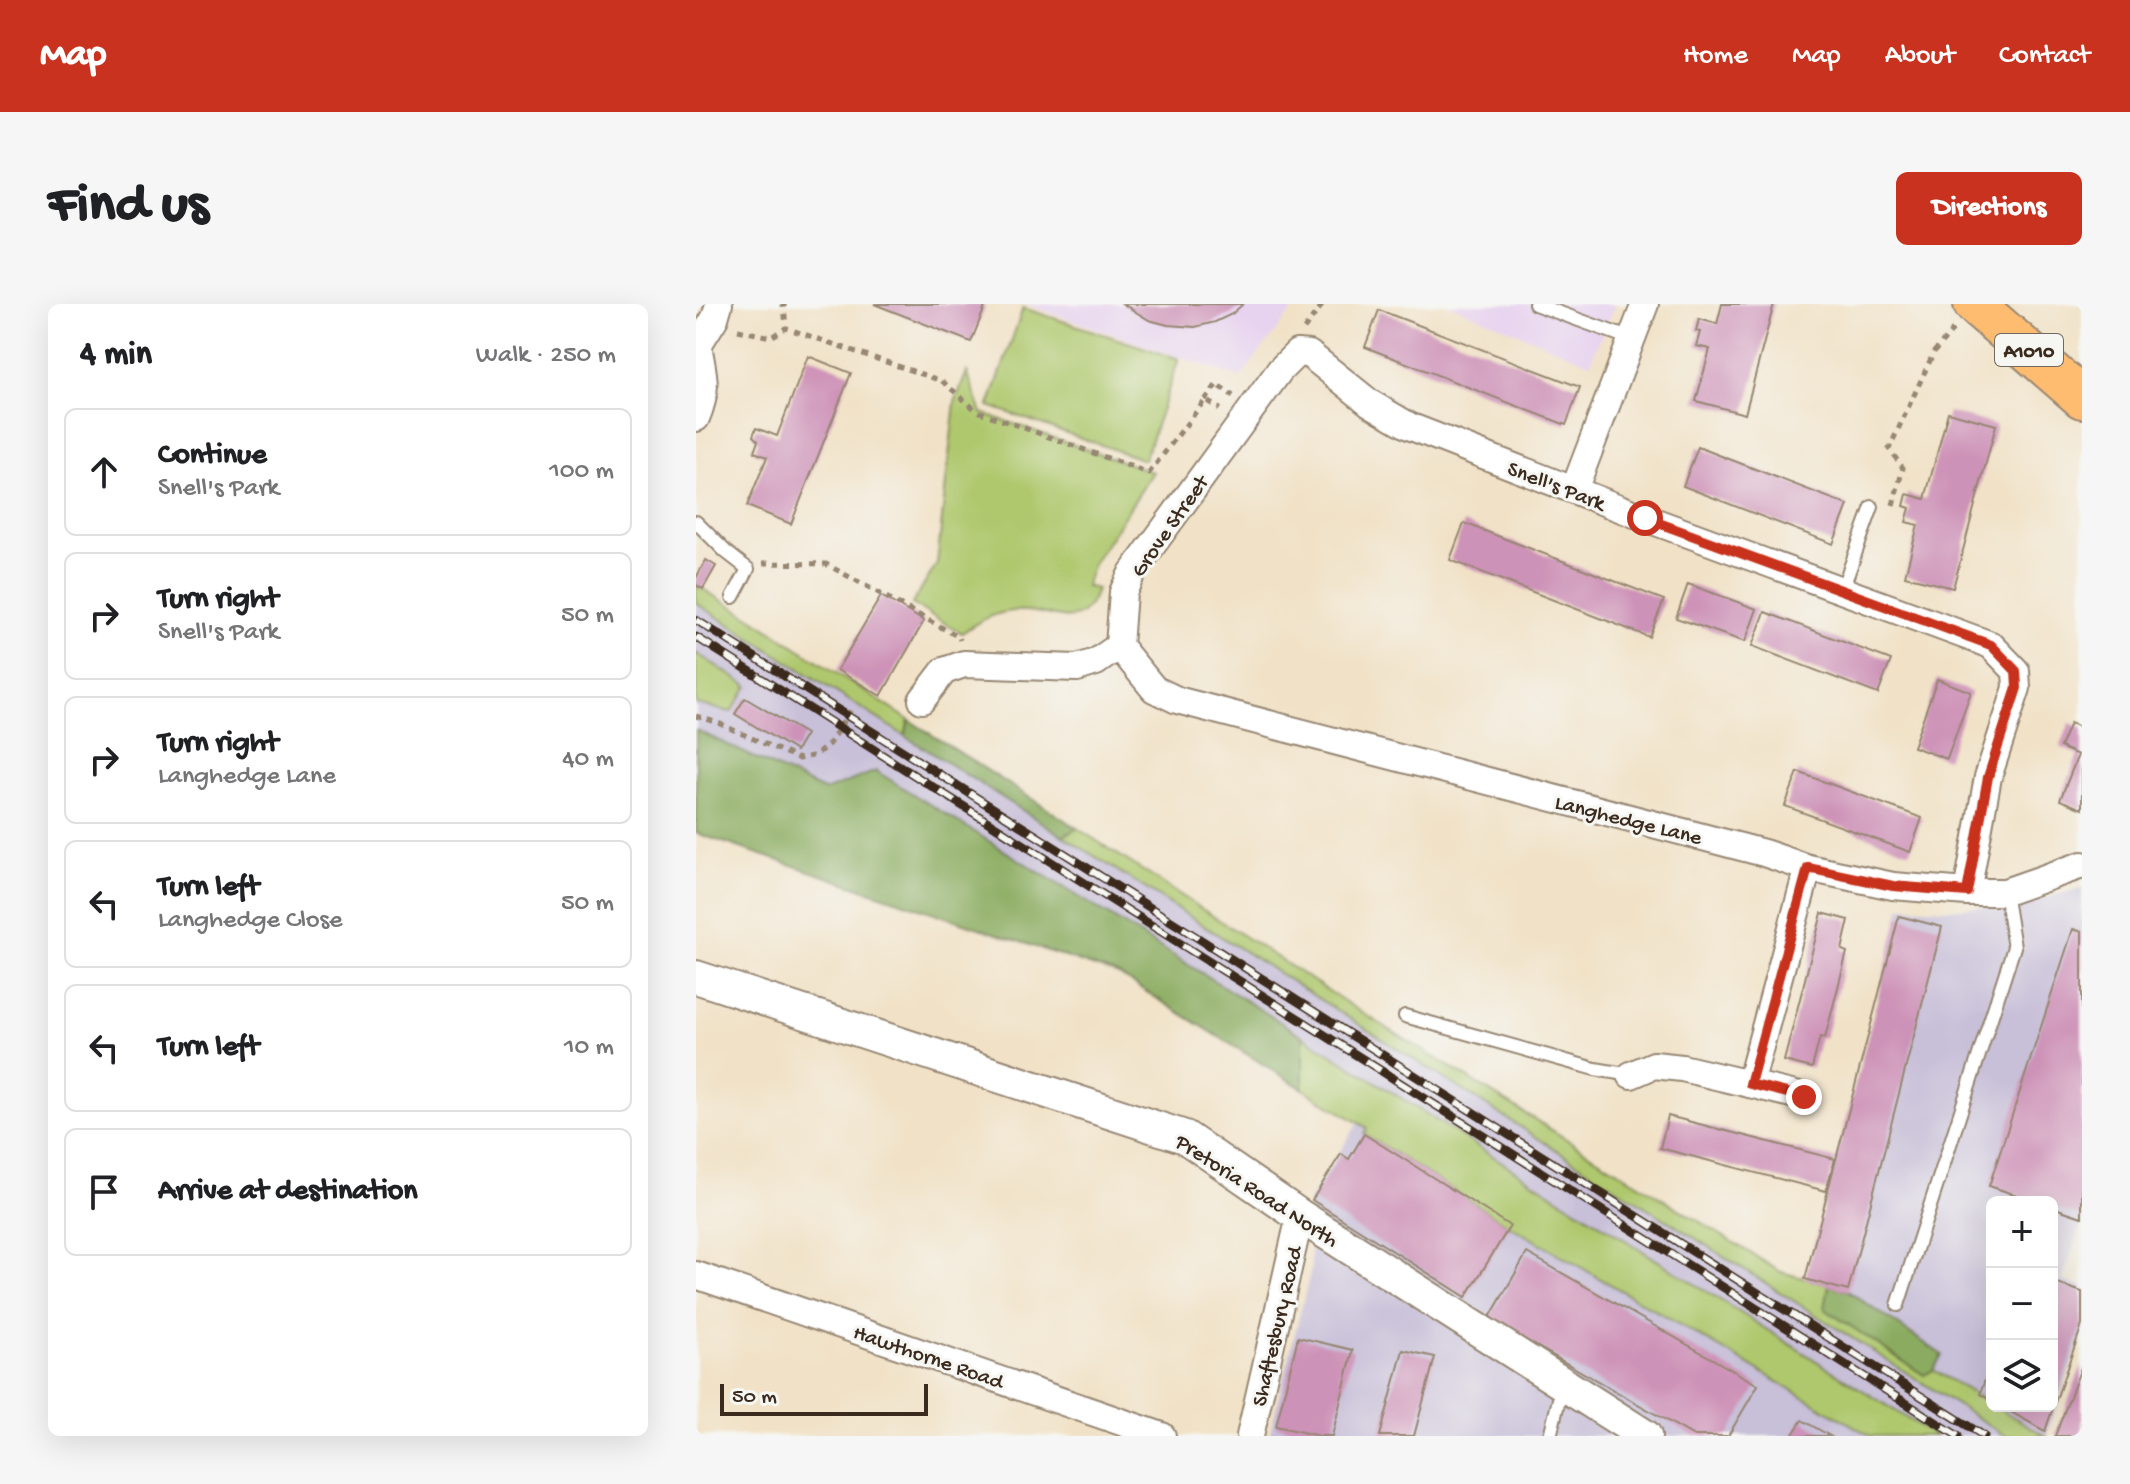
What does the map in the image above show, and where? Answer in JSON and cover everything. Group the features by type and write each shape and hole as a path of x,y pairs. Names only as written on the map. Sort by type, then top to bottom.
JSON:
{"main road":[{"name":"A1010","path":"1974,304 2082,398"}],"street":[{"path":"696,418 705,386 697,345 715,318 719,304"},
{"path":"1574,490 1645,304"},
{"name":"Snell's Park","path":"1301,341 1309,354 1370,403 1409,426 1991,645 2016,671 2017,688 1988,777 1967,892"},
{"name":"Grove Street","path":"1119,646 1123,592 1132,573 1301,341"},
{"path":"922,700 944,671 964,664 1077,668 1096,662 1119,646"},
{"name":"Langhedge Lane","path":"1119,646 1154,689 1177,700 1736,845 1808,868 1893,886 2005,892 2082,865"},
{"path":"1750,1084 1808,868"},
{"name":"Pretoria Road North","path":"696,977 1185,1137 1300,1216 1645,1436"},
{"path":"1631,1075 1654,1065 1682,1068 1804,1097"},
{"name":"Shaftesbury Road","path":"1250,1436 1300,1216"},
{"name":"Hawthorne Road","path":"696,1275 1162,1436"}],"lane":[{"path":"1535,304 1631,339"},
{"path":"1842,590 1872,507"},
{"path":"696,522 748,569 733,597"},
{"path":"1898,1305 2014,947 2005,892"},
{"path":"1405,1016 1595,1069 1631,1075"},
{"path":"1550,1436 1563,1383"}],"path":[{"path":"781,304 784,305 786,328"},
{"path":"1301,341 1323,304"},
{"path":"1872,507 1891,510 1903,468 1889,449 1934,352 1974,304"},
{"path":"732,328 771,337 786,328 942,381 977,411 1149,473 1217,384 1240,400"},
{"path":"1205,400 1224,412"},
{"path":"748,569 760,563 826,564 959,637 964,664"},
{"path":"696,716 799,759 816,755 829,744 852,708"}],"shaded area":[{"path":"1025,304 1297,304 1240,378"},
{"path":"1448,304 1615,304 1590,363"},
{"path":"696,603 2006,1436 1935,1436 877,771 825,791 696,730 696,704 731,712 748,686 696,653"},
{"path":"2082,888 2082,1222 2062,1280 2082,1287 2082,1334 2058,1402 2058,1196 1986,1196 1986,1401 1933,1370 1942,1355 1848,1291 1805,1279 1901,907 1951,909 2028,903"},
{"path":"1358,1123 1368,1129 1364,1134 1510,1226 1871,1436 1269,1436 1311,1270 1310,1199"},
{"path":"2004,1412 2054,1412 2046,1436"}],"green space":[{"path":"1023,308 1179,359 1144,460 989,406"},
{"path":"967,372 982,413 1153,472 1093,564 1085,586 1097,589 1084,612 1076,616 1068,618 1026,611 1000,613 962,633 912,604 937,564 955,402"},
{"path":"696,585 909,720 905,736 696,603"},
{"path":"696,653 748,686 731,712 696,704"},
{"path":"909,720 1077,828 1063,836 905,736"},
{"path":"696,730 825,791 876,771 1303,1036 1303,1089 1119,975 696,833"},
{"path":"1077,828 1361,1012 1781,1272 1829,1285 1825,1309 1924,1375 1933,1370 1986,1401 1986,1412 2005,1412 2046,1436 2006,1436 1063,836"},
{"path":"1303,1036 1935,1436 1871,1436 1510,1226 1364,1134 1367,1128 1303,1089"},
{"path":"1829,1285 1848,1291 1942,1355 1933,1370 1924,1375 1825,1309"}],"building":[{"path":"874,304 976,304 985,307 971,342"},
{"path":"1123,304 1243,304 1232,314 1195,327 1149,320"},
{"path":"1722,304 1774,304 1745,414 1696,401 1710,349 1696,346 1700,332 1696,331 1699,319 1717,324"},
{"path":"1379,310 1580,387 1566,425 1365,347"},
{"path":"808,356 851,373 791,524 747,506 767,457 754,452 758,441 753,436 756,428 777,436"},
{"path":"1948,412 1996,425 1953,588 1905,576 1918,525 1906,522 1910,508 1904,506 1907,494 1925,499"},
{"path":"1698,447 1848,505 1833,544 1683,486"},
{"path":"1464,523 1664,600 1649,637 1450,560"},
{"path":"706,560 716,566 703,589 696,585 696,578"},
{"path":"1688,584 1757,609 1745,642 1676,618"},
{"path":"881,596 924,621 881,696 837,670"},
{"path":"1765,612 1891,660 1878,694 1752,646"},
{"path":"1937,679 1971,692 1947,759 1913,747"},
{"path":"745,698 806,734 796,751 735,714"},
{"path":"2070,723 2082,728 2082,809 2060,800 2078,755 2060,747"},
{"path":"1798,772 1922,818 1910,852 1785,806"},
{"path":"1822,913 1849,920 1842,950 1847,952 1825,1038 1820,1037 1812,1068 1784,1061"},
{"path":"1899,916 1942,927 1848,1291 1805,1279"},
{"path":"2073,929 2082,932 2082,1217 2058,1209 2058,1196 2020,1196 1989,1186"},
{"path":"1668,1116 1835,1159 1826,1191 1660,1148"},
{"path":"1364,1134 1510,1226 1466,1297 1312,1200 1341,1154 1349,1159"},
{"path":"1527,1253 1758,1385 1728,1436 1694,1436 1489,1319"},
{"path":"2058,1284 2082,1292 2082,1325 2058,1394"},
{"path":"1298,1337 1353,1350 1332,1436 1276,1426"},
{"path":"1403,1350 1435,1357 1414,1436 1380,1436"},
{"path":"2082,1365 2082,1436 2055,1436"},
{"path":"1986,1377 1986,1398 1980,1394"},
{"path":"2011,1412 2052,1412 2045,1431"},
{"path":"1802,1420 1830,1436 1792,1436"}],"railway":[{"path":"696,620 1984,1436"},
{"path":"696,637 1958,1436"}],"route":[{"path":"1645,518 1991,645 2016,671 2017,688 1988,777 1967,892 1893,886 1808,868 1750,1084 1804,1097"}]}
